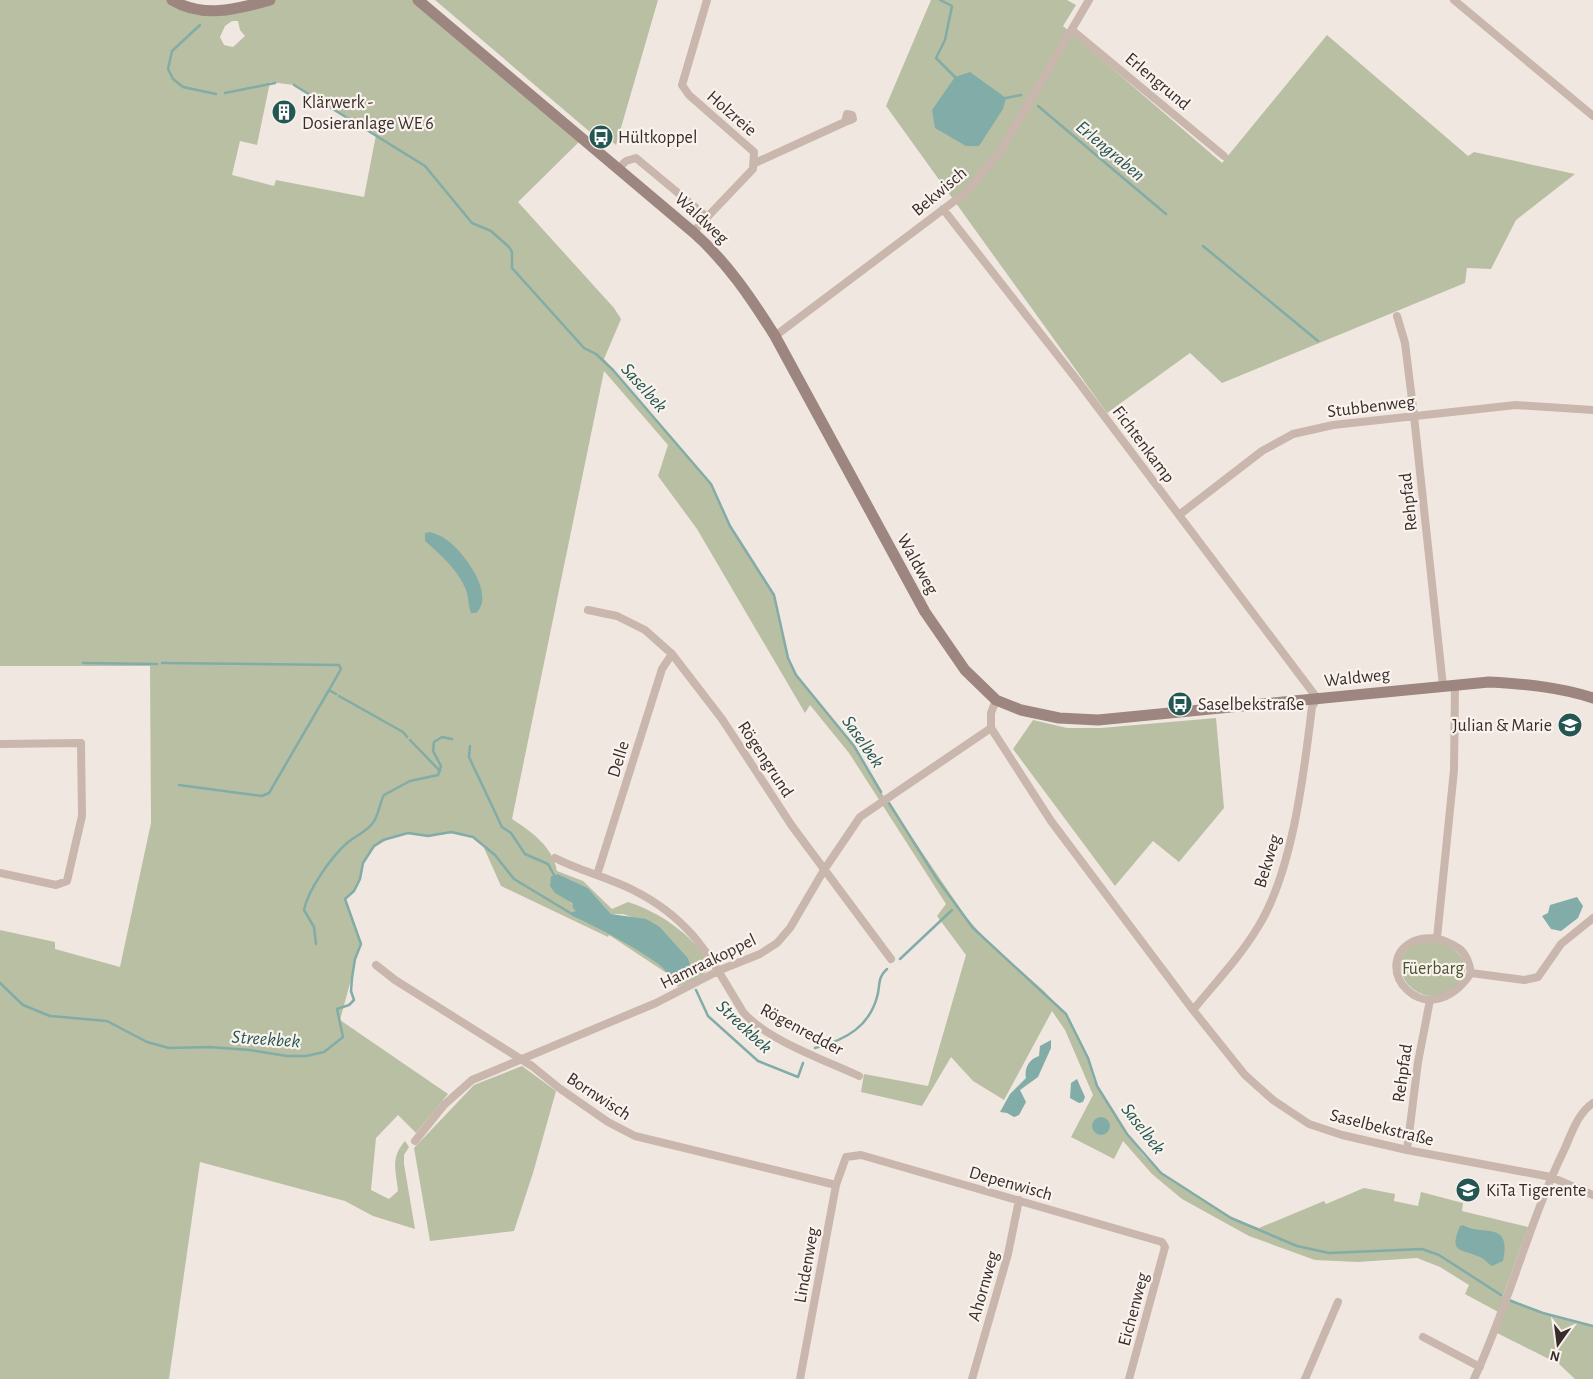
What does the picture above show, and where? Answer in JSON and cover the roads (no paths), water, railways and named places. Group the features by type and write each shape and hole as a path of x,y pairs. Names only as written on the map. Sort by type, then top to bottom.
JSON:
{"main road":[{"path":"172,0 196,10 214,12 270,0"},
{"name":"Waldweg","path":"418,0 694,232 725,264 749,294 775,336 925,612 965,670 996,700 1021,710 1058,718 1098,720 1489,682 1529,684 1570,690 1593,698"}],"street":[{"name":"Holzreie","path":"707,0 682,79 684,89 754,152 755,163"},
{"name":"Bekwisch","path":"775,336 965,193 1000,152 1090,0"},
{"path":"1454,0 1593,116"},
{"name":"Erlengrund","path":"1072,30 1224,156"},
{"path":"694,232 753,170 755,163 845,122"},
{"path":"618,168 626,161 636,158 707,217"},
{"name":"Fichtenkamp","path":"943,210 1077,380 1317,698"},
{"name":"Rehpfad","path":"1397,316 1405,343 1449,685 1454,770 1436,938"},
{"name":"Stubbenweg","path":"1179,515 1262,451 1293,434 1332,425 1516,405 1593,410"},
{"name":"Rögengrund","path":"588,610 617,616 645,630 672,654 722,719 824,870 892,959"},
{"name":"Delle","path":"597,875 662,669 672,654"},
{"name":"Bekweg","path":"1192,1010 1248,942 1259,925 1278,885 1302,786 1312,707 1317,698"},
{"path":"991,728 991,713 996,700"},
{"name":"Hamraakoppel","path":"415,1141 444,1106 472,1080 656,1003 720,970 760,954 777,943 790,928 824,870 860,817 881,800 991,728"},
{"name":"Saselbekstraße","path":"991,728 1051,821 1192,1010 1245,1075 1273,1100 1309,1124 1356,1139 1551,1177 1593,1195"},
{"path":"0,744 81,743 82,816 67,881 56,885 0,873"},
{"name":"Rögenredder","path":"555,858 634,890 674,918 687,928 706,949 743,1012 759,1027 859,1076"},
{"path":"1470,973 1524,980 1538,977 1561,944 1593,918"},
{"path":"1436,938 1458,945 1468,958 1470,973 1454,993 1442,999 1430,1000 1413,995 1404,988 1398,980 1397,960 1405,946 1416,940 1436,938"},
{"name":"Bornwisch","path":"376,965 395,980 521,1058 608,1122 634,1136 836,1185"},
{"name":"Rehpfad","path":"1407,1150 1418,1062 1430,1000"},
{"path":"1474,1379 1551,1177 1578,1121 1586,1108 1593,1103"},
{"name":"Depenwisch","path":"846,1157 861,1155 1162,1242 1165,1247"},
{"name":"Lindenweg","path":"800,1379 836,1185 846,1157"},
{"name":"Ahornweg","path":"972,1379 1008,1254 1019,1200"},
{"name":"Eichenweg","path":"1129,1379 1165,1247"},
{"path":"1305,1379 1338,1302"},
{"path":"1423,1337 1480,1366"}],"water":[{"path":"970,72 1006,98 1003,109 979,146 966,146 935,128 932,110 955,77"},
{"path":"430,532 443,537 454,546 462,554 475,574 482,596 481,605 476,613 471,613 468,596 459,576 443,557 425,541 425,533"},
{"path":"558,874 588,888 611,914 646,919 660,927 688,958 692,972 678,982 657,963 637,950 574,917 570,913 576,911 572,903 555,893 550,886 551,876"},
{"path":"1577,897 1583,906 1578,918 1561,931 1551,929 1542,916 1548,913 1550,905"},
{"path":"1051,1040 1051,1048 1038,1077 1020,1090 1026,1102 1019,1115 1014,1117 1000,1112 1010,1094 1026,1078 1030,1062 1039,1056 1040,1046"},
{"path":"1077,1079 1085,1097 1083,1102 1079,1103 1070,1098 1071,1083"},
{"path":"1101,1117 1107,1120 1110,1126 1107,1132 1101,1135 1095,1132 1092,1126 1095,1120"},
{"path":"1463,1225 1499,1234 1503,1239 1505,1248 1503,1261 1492,1266 1482,1258 1458,1248 1456,1245 1457,1235 1460,1226"}],"waterway":[{"path":"940,0 952,6 945,40 936,58 955,77"},
{"name":"Saselbek","path":"200,25 172,51 168,69 173,79 183,87 216,94"},
{"name":"Saselbek","path":"225,93 275,83"},
{"name":"Saselbek","path":"294,85 425,166 472,223 491,231 509,247 512,252 512,268 584,348 596,354 613,370 711,484 730,526 774,595 788,658 796,675 854,746 881,792"},
{"name":"Erlengraben","path":"1006,98 1021,95"},
{"name":"Erlengraben","path":"1038,106 1166,214"},
{"name":"Erlengraben","path":"1203,246 1318,341"},
{"path":"83,663 157,664"},
{"path":"162,663 339,665 341,669 329,690"},
{"path":"179,785 262,796 269,793 329,690 336,694"},
{"path":"339,696 403,732 407,737"},
{"path":"316,944 314,927 304,910 310,893 321,874 341,849 372,824 384,795 410,781 438,775 441,766 433,751 434,742 442,737 452,739"},
{"path":"410,740 440,771"},
{"path":"470,746 469,757 502,827 511,833 525,854 548,864 555,877"},
{"name":"Saselbek","path":"889,803 937,879 973,928 1066,1014 1088,1058 1097,1086 1127,1134 1161,1173 1231,1218 1297,1246 1329,1253 1422,1249 1439,1255 1501,1295"},
{"name":"Streekbek","path":"0,983 23,1005 50,1016 107,1021 147,1042 169,1048 209,1047 250,1050 287,1056 306,1056 324,1052 343,1037 337,1009 349,1005 354,1000 351,991 352,978 355,959 361,944 345,899 354,891 360,879 363,863 374,846 383,840 408,833 428,836 451,832 473,837 495,855 514,879 572,914"},
{"name":"Streekbek","path":"900,959 952,910"},
{"name":"Streekbek","path":"815,1048 847,1036 863,1023 875,1005 881,977 887,969"},
{"name":"Streekbek","path":"688,971 694,975"},
{"name":"Streekbek","path":"696,990 708,1016 758,1061 798,1077 803,1063"},
{"name":"Saselbek","path":"1511,1301 1543,1313 1593,1326"}],"place":[{"name":"Klärwerk - Dosieranlage WE 6","path":"284,112"},
{"name":"Hültkoppel","path":"601,137"},
{"name":"Saselbekstraße","path":"1180,704"},
{"name":"Julian & Marie","path":"1570,725"},
{"name":"KiTa Tigerente","path":"1468,1190"}],"park label":[{"name":"Füerbarg","path":"1433,968"}]}
